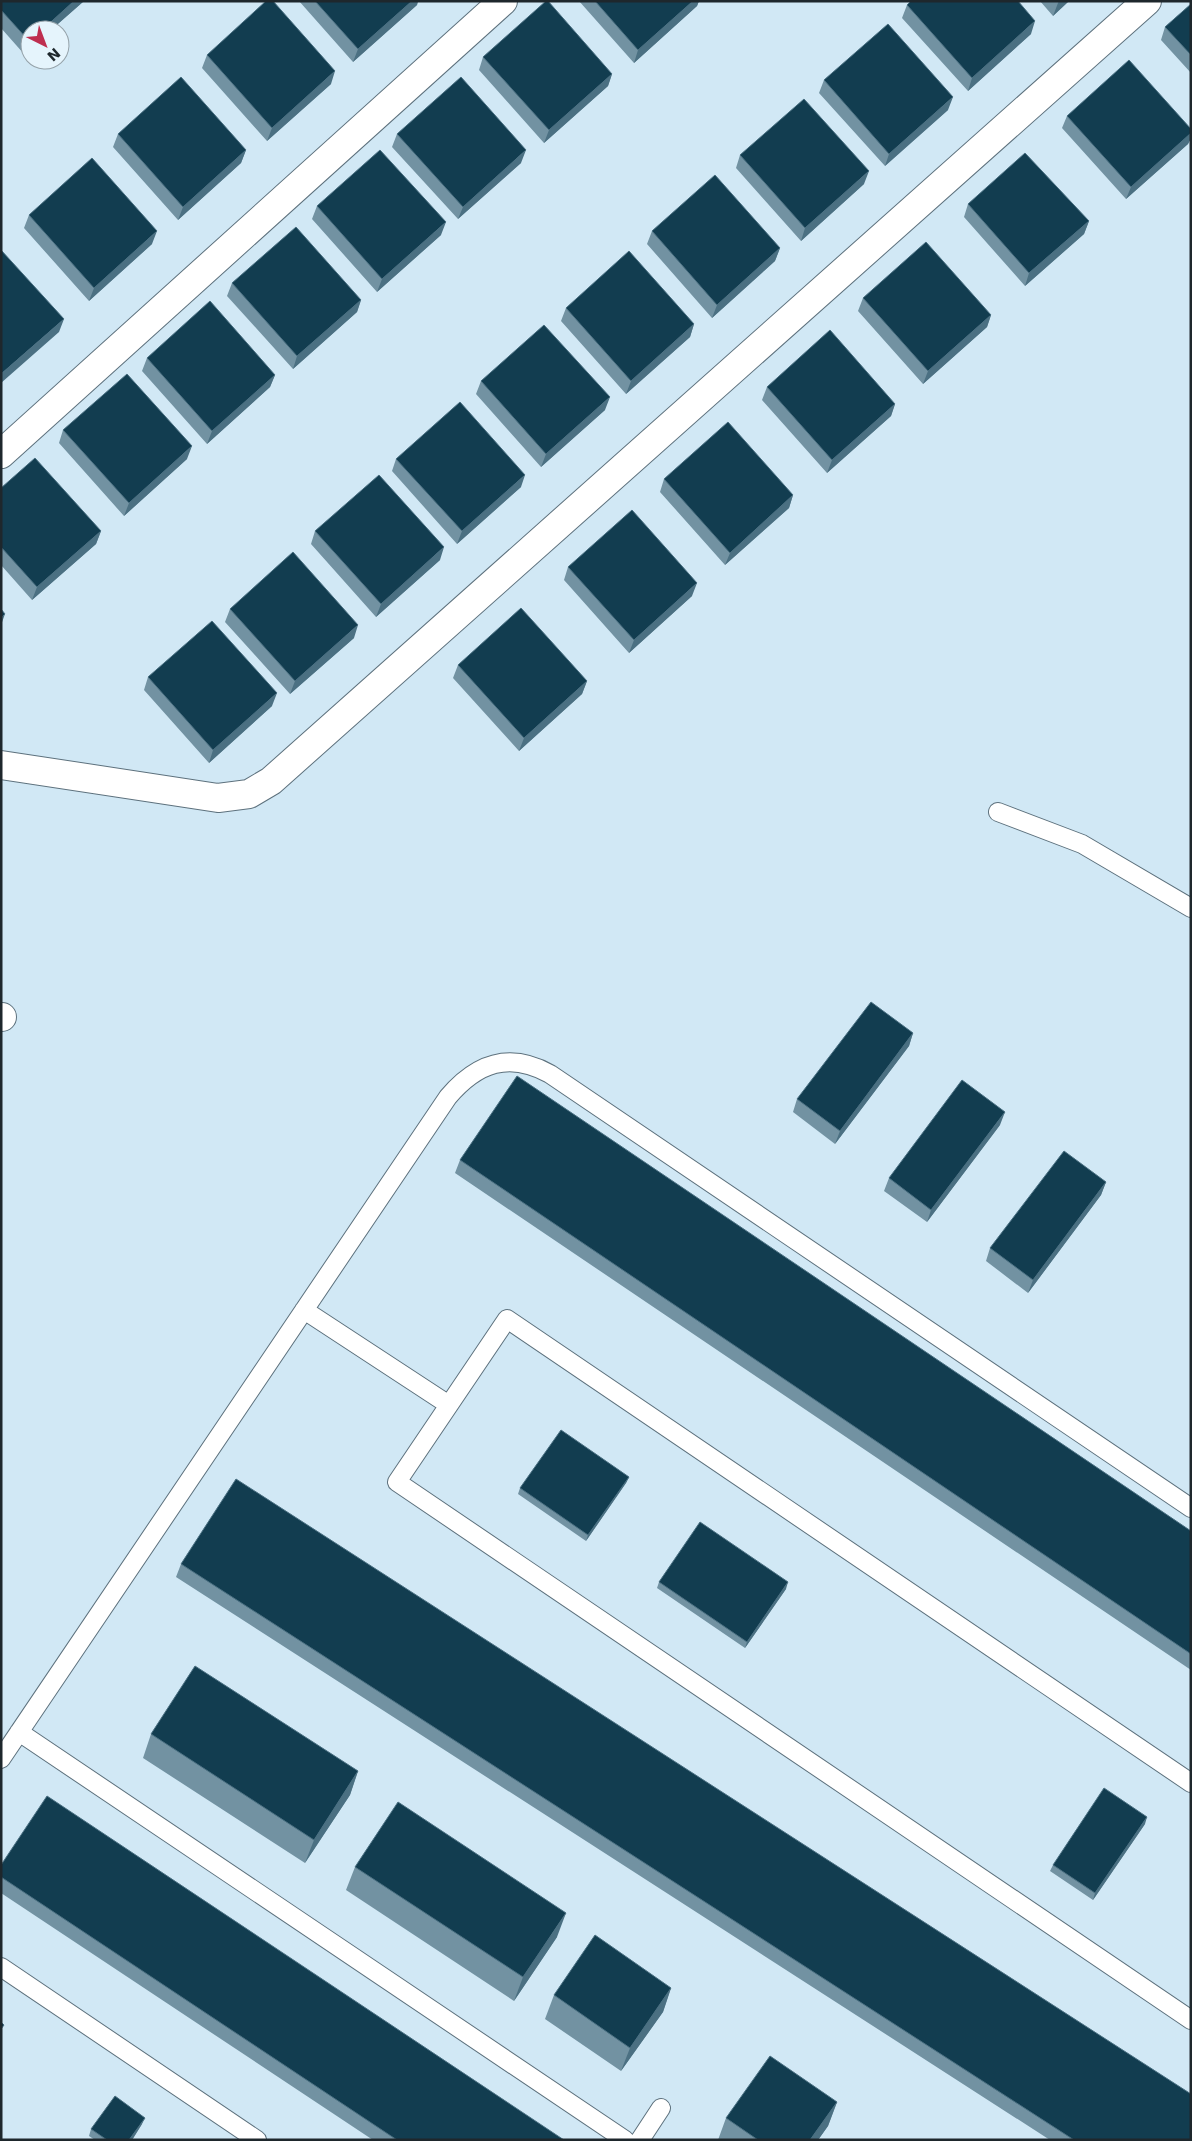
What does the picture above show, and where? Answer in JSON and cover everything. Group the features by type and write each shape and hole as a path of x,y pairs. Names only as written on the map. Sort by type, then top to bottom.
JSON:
{"street":[{"path":"1,454 503,1"},
{"path":"1,765 218,798 248,794 271,781 1147,1"}],"lane":[{"path":"998,812 1082,844 1191,908"},
{"path":"1,1759 448,1097 469,1075 482,1068 510,1061 538,1067 558,1080 1191,1508"},
{"path":"304,1310 449,1405"},
{"path":"1191,1783 507,1319 397,1482 1191,2020"},
{"path":"19,1732 624,2140"},
{"path":"1,1967 257,2140"},
{"path":"640,2140 661,2108"}],"building":[{"path":"1,1 74,1 53,20 20,20 20,31 1,10"},
{"path":"266,1 273,1 335,71 272,128 207,55"},
{"path":"315,1 412,1 358,49"},
{"path":"546,1 612,74 549,130 483,57"},
{"path":"595,1 693,1 638,50"},
{"path":"911,1 1018,1 1035,21 972,78 907,5"},
{"path":"1191,4 1191,55 1165,27"},
{"path":"888,24 953,97 889,154 824,80"},
{"path":"1129,60 1191,129 1191,133 1131,187 1067,116"},
{"path":"181,77 246,150 183,207 118,134"},
{"path":"461,77 526,150 463,207 397,134"},
{"path":"804,99 869,171 805,228 740,155"},
{"path":"380,150 446,222 382,279 317,206"},
{"path":"1025,153 1089,221 1029,273 968,204"},
{"path":"92,158 157,231 94,288 29,215"},
{"path":"715,175 780,248 717,305 652,231"},
{"path":"296,227 361,300 297,356 232,283"},
{"path":"926,242 991,315 928,371 863,298"},
{"path":"1,250 64,319 1,374"},
{"path":"629,251 694,324 631,381 566,308"},
{"path":"210,301 275,375 212,431 147,358"},
{"path":"544,325 610,397 546,454 481,381"},
{"path":"830,330 895,404 832,460 767,387"},
{"path":"127,374 192,446 129,503 63,430"},
{"path":"460,402 525,475 462,531 396,459"},
{"path":"728,422 793,495 730,553 664,479"},
{"path":"35,458 101,531 37,587 1,547 1,488"},
{"path":"379,475 444,547 381,604 315,531"},
{"path":"632,510 697,583 634,640 568,567"},
{"path":"293,552 358,625 295,681 230,609"},
{"path":"521,608 587,681 524,738 458,665"},
{"path":"1,609 5,614 1,618"},
{"path":"212,621 277,693 213,750 148,677"},
{"path":"871,1002 913,1033 840,1131 797,1099"},
{"path":"517,1076 1191,1531 1191,1654 460,1160"},
{"path":"962,1080 1005,1112 931,1210 889,1178"},
{"path":"1064,1151 1106,1182 1033,1280 990,1248"},
{"path":"561,1430 629,1477 588,1535 520,1488"},
{"path":"236,1479 1191,2094 1191,2140 1074,2140 181,1564"},
{"path":"700,1522 788,1582 747,1642 659,1582"},
{"path":"195,1666 358,1771 314,1840 151,1734"},
{"path":"1104,1788 1147,1817 1095,1893 1053,1865"},
{"path":"47,1796 564,2140 397,2140 1,1877 1,1865"},
{"path":"398,1802 566,1913 523,1977 355,1867"},
{"path":"595,1935 671,1988 630,2048 554,1995"},
{"path":"770,2056 837,2102 810,2140 758,2140 726,2118"},
{"path":"115,2096 145,2118 129,2140 107,2140 91,2129"}]}
